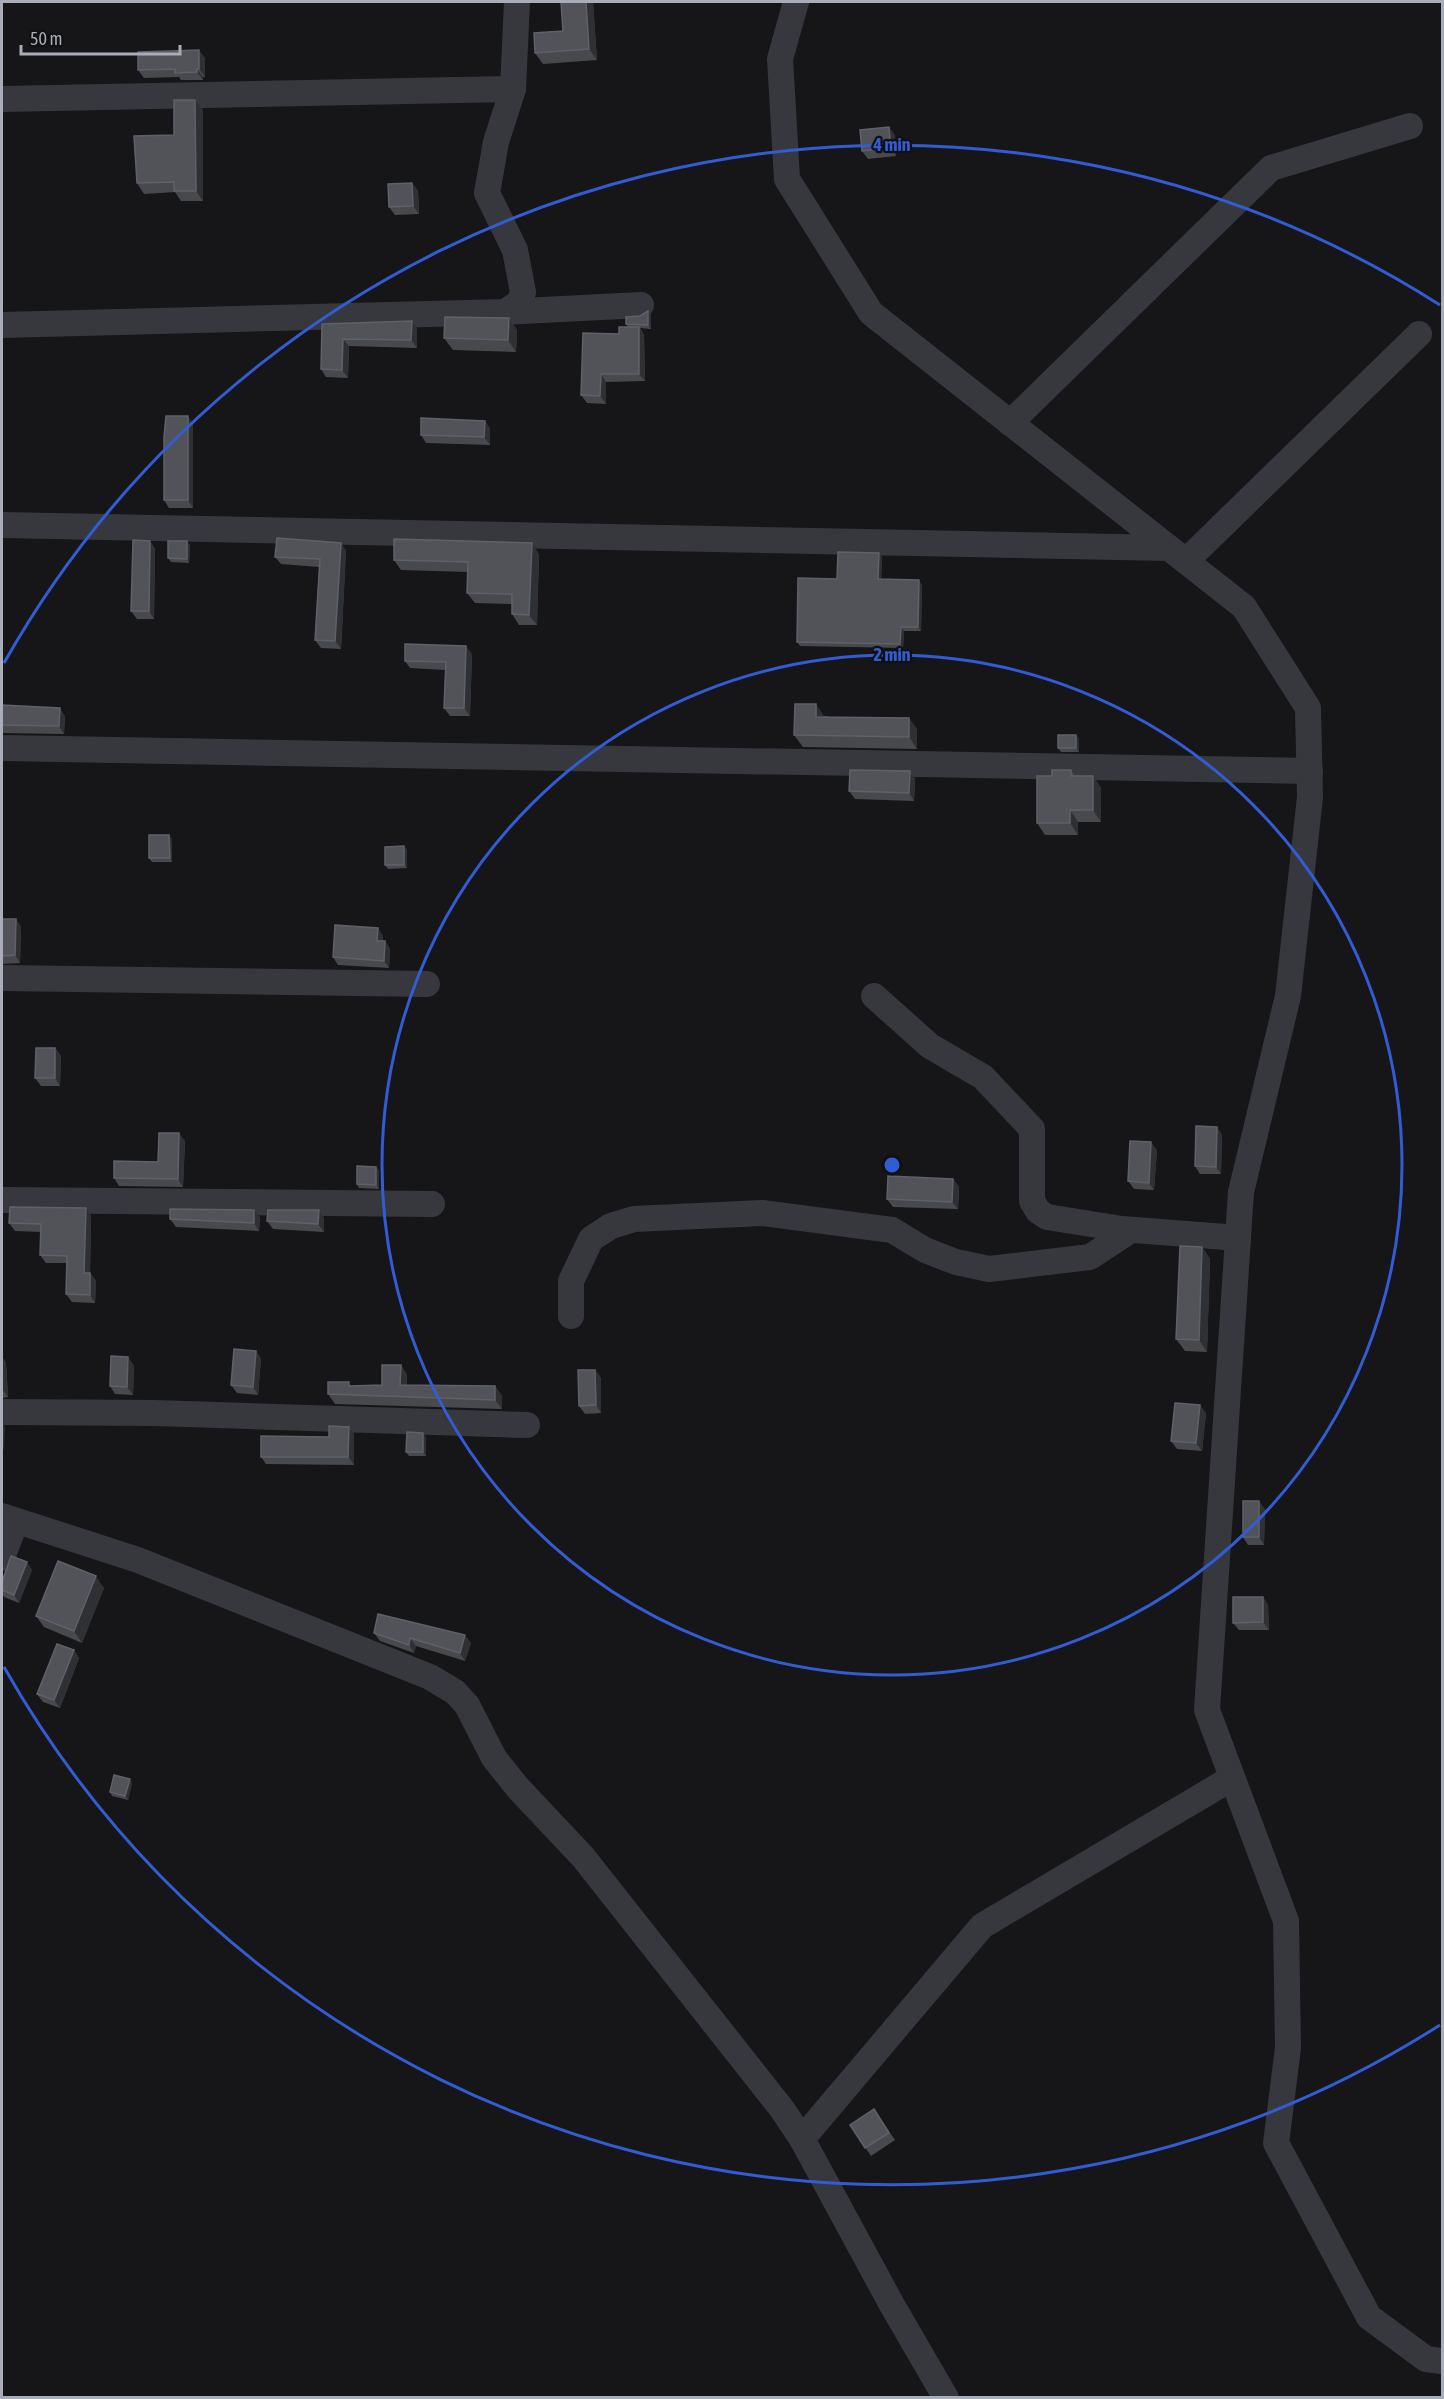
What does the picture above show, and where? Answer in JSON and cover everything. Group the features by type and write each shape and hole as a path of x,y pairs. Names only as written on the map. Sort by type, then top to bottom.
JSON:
{"street":[{"path":"505,312 519,303 523,292 515,250 488,194 496,142 513,89 517,2"},
{"path":"796,2 780,59 787,179 871,313 1244,607 1308,708 1310,796 1288,996 1241,1192 1207,1710 1286,1921 1288,2048 1275,2143 1370,2317 1426,2358 1443,2361"},
{"path":"2,99 513,89"},
{"path":"1010,423 1271,168 1410,126"},
{"path":"2,325 505,312 641,305"},
{"path":"2,525 1177,555 1419,334"},
{"path":"2,748 1310,771"},
{"path":"2,978 427,984"},
{"path":"874,996 930,1046 983,1077 1032,1129 1032,1201 1038,1211 1047,1217 1131,1230 1238,1238"},
{"path":"2,1200 432,1204"},
{"path":"571,1316 571,1281 591,1239 611,1226 634,1219 762,1213 892,1230 925,1250 956,1262 989,1269 1090,1257 1131,1230"},
{"path":"2,1412 154,1413 527,1425"},
{"path":"2,1558 9,1518 138,1560 430,1677 455,1692 467,1705 494,1758 518,1788 583,1857 782,2109 802,2139 892,2305 946,2397"},
{"path":"802,2139 982,1926 1232,1778"}],"building":[{"path":"561,2 586,2 589,49 535,53 534,33 563,31"},
{"path":"199,50 197,72 175,73 175,69 138,70 138,52"},
{"path":"174,100 195,100 196,191 174,191 174,182 137,183 134,136 174,135"},
{"path":"889,127 891,148 862,151 860,130"},
{"path":"412,183 413,206 389,207 388,184"},
{"path":"648,311 648,325 626,324 626,317 640,316"},
{"path":"445,317 509,318 508,340 444,338"},
{"path":"412,321 411,340 343,339 342,370 321,369 322,324"},
{"path":"619,327 639,327 639,374 601,374 600,396 581,395 583,333 619,334"},
{"path":"166,416 188,416 188,500 164,500"},
{"path":"421,418 485,421 484,437 421,435"},
{"path":"277,538 341,543 335,641 315,640 320,559 275,557"},
{"path":"394,539 532,543 529,615 512,614 512,594 467,593 468,562 394,560"},
{"path":"133,540 150,541 149,611 131,611"},
{"path":"168,541 187,541 187,559 168,558"},
{"path":"838,552 879,553 878,579 919,580 918,627 901,627 900,644 797,642 798,578 837,579"},
{"path":"405,644 466,646 464,708 444,708 446,662 405,661"},
{"path":"795,704 816,704 816,717 909,718 909,737 794,735"},
{"path":"2,705 60,708 59,726 2,725"},
{"path":"1058,735 1076,735 1076,748 1058,748"},
{"path":"850,770 910,771 909,793 849,791"},
{"path":"1052,770 1071,770 1071,776 1093,776 1093,810 1070,810 1070,823 1037,823 1037,776 1052,776"},
{"path":"149,835 169,835 170,858 149,858"},
{"path":"404,846 404,865 385,865 385,847"},
{"path":"2,919 16,919 15,955 2,956"},
{"path":"335,925 378,928 377,941 385,941 384,961 333,957"},
{"path":"36,1048 55,1048 55,1078 35,1078"},
{"path":"1196,1126 1217,1127 1216,1167 1195,1166"},
{"path":"159,1133 179,1133 178,1179 114,1178 114,1161 158,1162"},
{"path":"1130,1141 1151,1142 1149,1183 1128,1181"},
{"path":"357,1166 376,1167 376,1185 357,1184"},
{"path":"888,1176 953,1179 952,1202 887,1199"},
{"path":"10,1207 86,1208 84,1273 90,1273 90,1295 66,1294 67,1256 40,1255 41,1224 9,1223"},
{"path":"170,1209 254,1210 254,1223 170,1219"},
{"path":"268,1210 319,1210 318,1224 267,1221"},
{"path":"1180,1246 1202,1247 1199,1340 1176,1339"},
{"path":"234,1349 256,1351 253,1387 231,1385"},
{"path":"111,1356 128,1357 127,1387 110,1386"},
{"path":"382,1365 401,1365 400,1385 495,1386 495,1400 328,1394 328,1382 349,1382 349,1386 382,1385"},
{"path":"578,1370 595,1370 596,1405 579,1406"},
{"path":"1175,1403 1200,1405 1196,1443 1171,1441"},
{"path":"329,1426 349,1427 348,1457 261,1457 261,1436 329,1437"},
{"path":"407,1432 423,1433 423,1452 406,1452"},
{"path":"1243,1501 1259,1501 1259,1537 1243,1537"},
{"path":"11,1556 27,1562 14,1595 2,1590 2,1582"},
{"path":"58,1561 96,1576 74,1631 36,1616"},
{"path":"1233,1597 1263,1597 1263,1622 1233,1623"},
{"path":"378,1614 465,1635 460,1653 410,1638 409,1645 374,1633"},
{"path":"57,1644 74,1650 54,1700 37,1694"},
{"path":"114,1775 130,1779 125,1796 110,1792"},
{"path":"874,2109 889,2133 865,2148 850,2125"}]}
